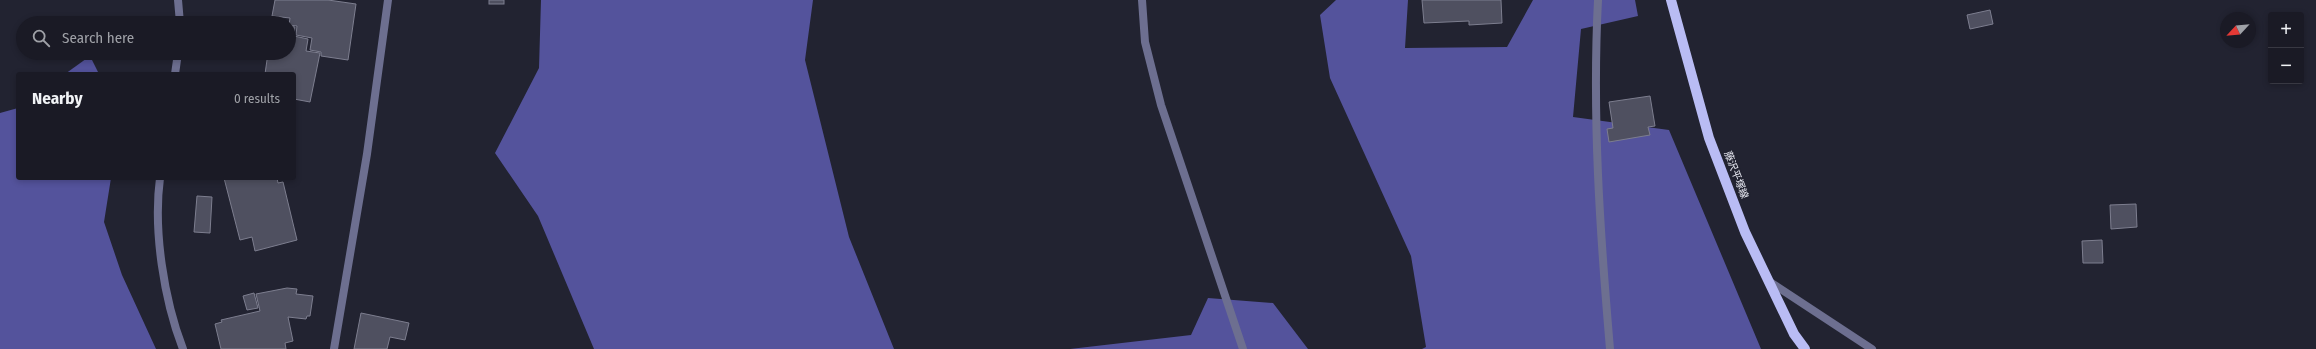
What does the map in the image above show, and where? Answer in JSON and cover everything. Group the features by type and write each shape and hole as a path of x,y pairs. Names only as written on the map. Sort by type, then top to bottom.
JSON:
{"main road":[{"name":"藤沢平塚線","path":"1671,0 1709,138 1745,232 1794,334 1805,349"}],"street":[{"path":"178,0 179,16"},
{"path":"334,349 367,154 388,0"},
{"path":"1142,0 1145,42 1161,105 1243,349"},
{"path":"1598,0 1596,44 1598,204 1610,349"},
{"path":"175,72 177,60"},
{"path":"160,180 157,198 163,279 183,349"},
{"path":"1770,282 1872,349"}],"shaded area":[{"path":"541,0 813,0 805,60 849,237 894,349 594,349 538,216 495,153 539,68"},
{"path":"1336,0 1408,0 1405,48 1507,47 1533,0 1635,0 1638,16 1581,29 1573,117 1669,130 1761,349 1422,349 1426,347 1411,256 1330,78 1320,15"},
{"path":"84,60 92,60 98,72 68,72"},
{"path":"16,109 16,180 111,180 104,222 122,275 156,349 0,349 0,113"},
{"path":"1208,298 1273,303 1308,349 1070,349 1191,335"}],"building":[{"path":"275,0 328,0 356,4 348,60 321,56 321,52 310,50 312,38 296,35 296,16 272,16"},
{"path":"489,0 504,0 504,4 489,4"},
{"path":"1422,0 1501,0 1502,23 1469,25 1469,21 1424,23"},
{"path":"1990,10 1993,24 1970,29 1967,15"},
{"path":"296,36 308,39 306,51 320,53 310,102 296,99 296,72 265,72 267,60 296,60"},
{"path":"1650,96 1655,126 1648,127 1650,135 1609,142 1607,129 1613,128 1609,102"},
{"path":"225,180 277,180 278,183 283,182 297,240 255,251 252,237 240,240"},
{"path":"197,196 212,197 210,233 194,232"},
{"path":"2136,204 2137,227 2111,229 2110,205"},
{"path":"2102,240 2103,263 2083,263 2082,241"},
{"path":"287,288 297,289 296,294 313,296 310,316 307,316 306,319 288,317 293,341 285,343 286,349 221,349 215,324 222,322 221,320 260,311 256,294"},
{"path":"254,293 258,308 247,310 243,296"},
{"path":"361,313 409,323 405,340 390,337 387,349 354,349"}]}
